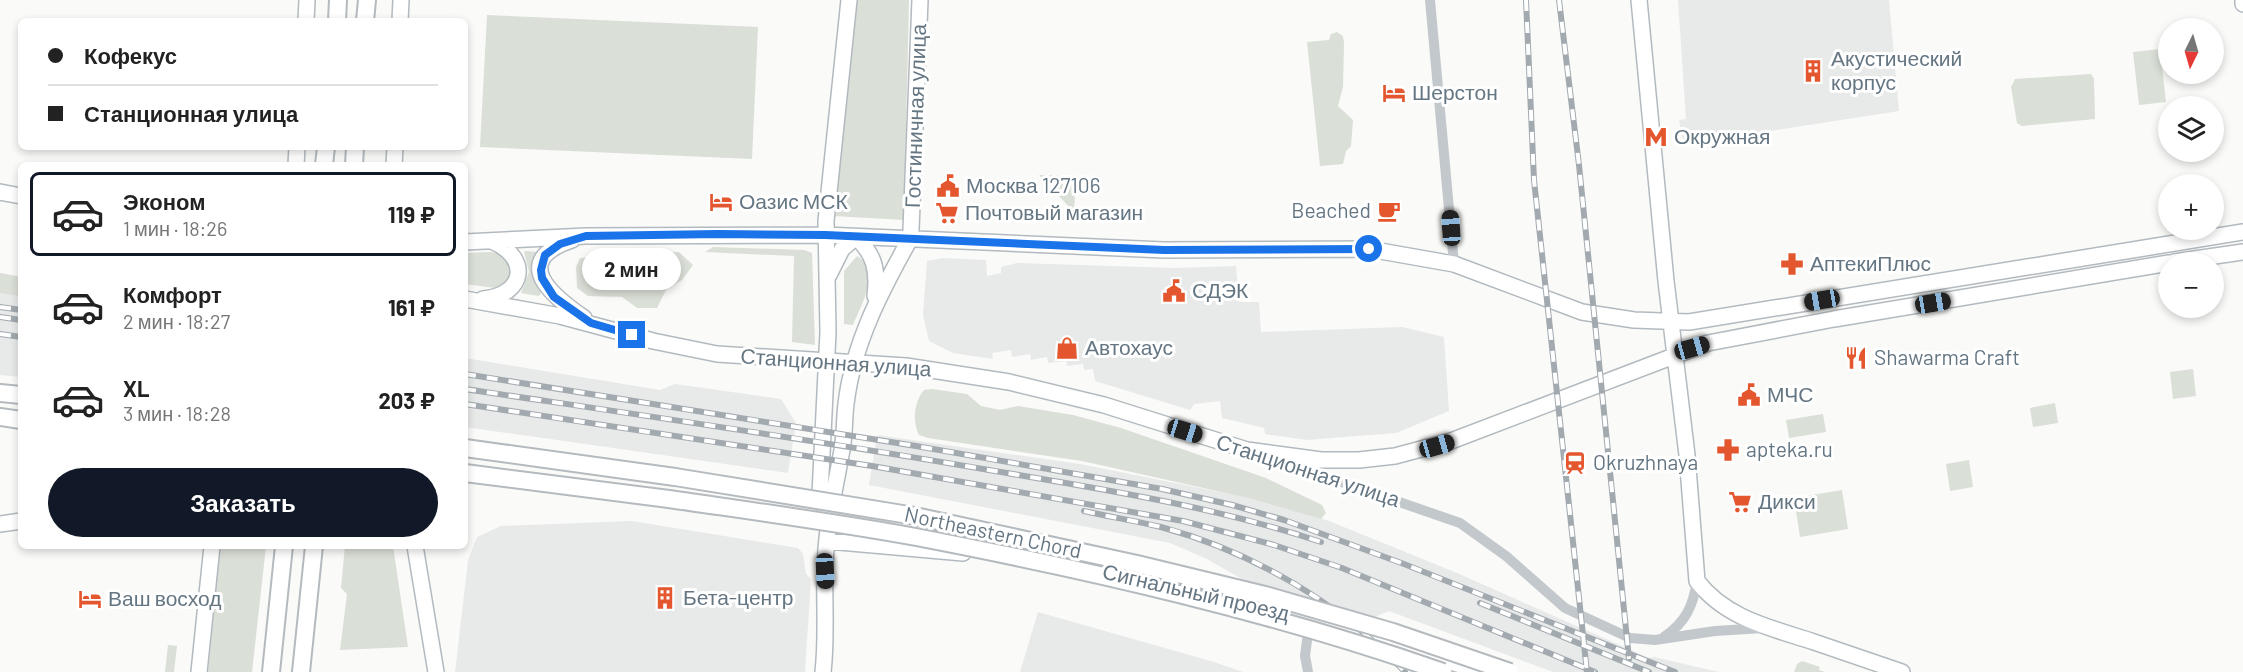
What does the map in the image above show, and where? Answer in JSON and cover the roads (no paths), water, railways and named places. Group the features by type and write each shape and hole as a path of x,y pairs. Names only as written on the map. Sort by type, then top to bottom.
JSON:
{"main road":[{"path":"306,18 307,0"},
{"path":"337,18 338,0"},
{"path":"365,18 367,0"},
{"path":"400,18 401,0"},
{"name":"Гостиничная улица","path":"828,541 826,511 820,494 826,362 825,235 849,0"},
{"name":"Гостиничная улица","path":"823,672 826,649 825,571 846,426 846,405 873,307 910,239 920,0"},
{"path":"1639,0 1697,581 1721,606 1769,628"},
{"path":"0,192 18,195"},
{"path":"468,242 586,236 718,234 825,235 1164,250 1360,248 1427,257 1454,264 1582,312 1672,322 1704,321 1963,276 2243,232"},
{"path":"586,236 551,249 545,255 541,270 545,285 554,297 591,323"},
{"path":"827,279 842,249 856,237"},
{"path":"856,237 870,253 876,265 877,280 873,307"},
{"path":"468,300 503,294 518,278 518,263 513,255 491,240"},
{"path":"2224,255 2243,252"},
{"path":"1247,450 1321,460 1395,456 1451,441 1675,354 1708,344 1834,319 2158,265"},
{"name":"Станционная улица","path":"468,300 591,323 653,341 717,354 953,372 1039,388 1104,405 1247,450"},
{"path":"0,393 18,395"},
{"path":"0,417 18,420"},
{"name":"Northeastern Chord","path":"468,448 675,477 915,516 1137,564 1265,595 1393,632 1510,672"},
{"name":"Northeastern Chord","path":"468,473 669,499 915,537 1134,585 1270,618 1443,672"},
{"path":"0,524 18,521"},
{"name":"Сигнальный проезд","path":"828,541 1039,560 1135,577 1310,620 1484,672"},
{"path":"199,672 212,549"},
{"path":"271,672 284,549"},
{"path":"301,672 314,549"},
{"path":"416,549 436,672"},
{"name":"Станционная улица","path":"1769,628 1902,672"}],"street":[{"path":"1430,0 1454,264"},
{"name":"Станционная улица","path":"1247,450 1460,523 1506,556 1541,589 1574,613 1630,638 1662,639 1730,629 1769,628"},
{"path":"1662,639 1686,617 1693,602 1697,581"},
{"path":"1308,672 1305,656 1310,620"}],"railway":[{"path":"1526,0 1534,180 1587,672"},
{"path":"1559,0 1579,165 1629,659"},
{"path":"0,307 18,310"},
{"path":"0,317 18,320"},
{"path":"0,334 18,337"},
{"path":"468,374 916,446 1162,489 1232,505 1284,520 1404,564 1675,672"},
{"path":"468,389 858,448 1115,492 1198,508 1321,542"},
{"path":"468,404 872,466 1183,521 1274,545 1342,568 1595,672"},
{"path":"1084,511 1161,527 1229,550 1261,566 1323,602 1380,647 1405,672"},
{"path":"1480,603 1649,672"}],"place":[{"name":"Акустический корпус","path":"1813,71"},
{"name":"Шерстон","path":"1394,93"},
{"name":"Окружная","path":"1656,137"},
{"name":"Москва 127106","path":"948,186"},
{"name":"Оазис МСК","path":"721,202"},
{"name":"Beached","path":"1389,211"},
{"name":"Почтовый магазин","path":"947,213"},
{"name":"АптекиПлюс","path":"1792,264"},
{"name":"СДЭК","path":"1174,291"},
{"name":"Автохаус","path":"1067,348"},
{"name":"Shawarma Craft","path":"1856,358"},
{"name":"МЧС","path":"1749,395"},
{"name":"apteka.ru","path":"1728,450"},
{"name":"Okruzhnaya","path":"1575,463"},
{"name":"Дикси","path":"1740,502"},
{"name":"Бета-центр","path":"665,598"},
{"name":"Ваш восход","path":"90,599"}]}
